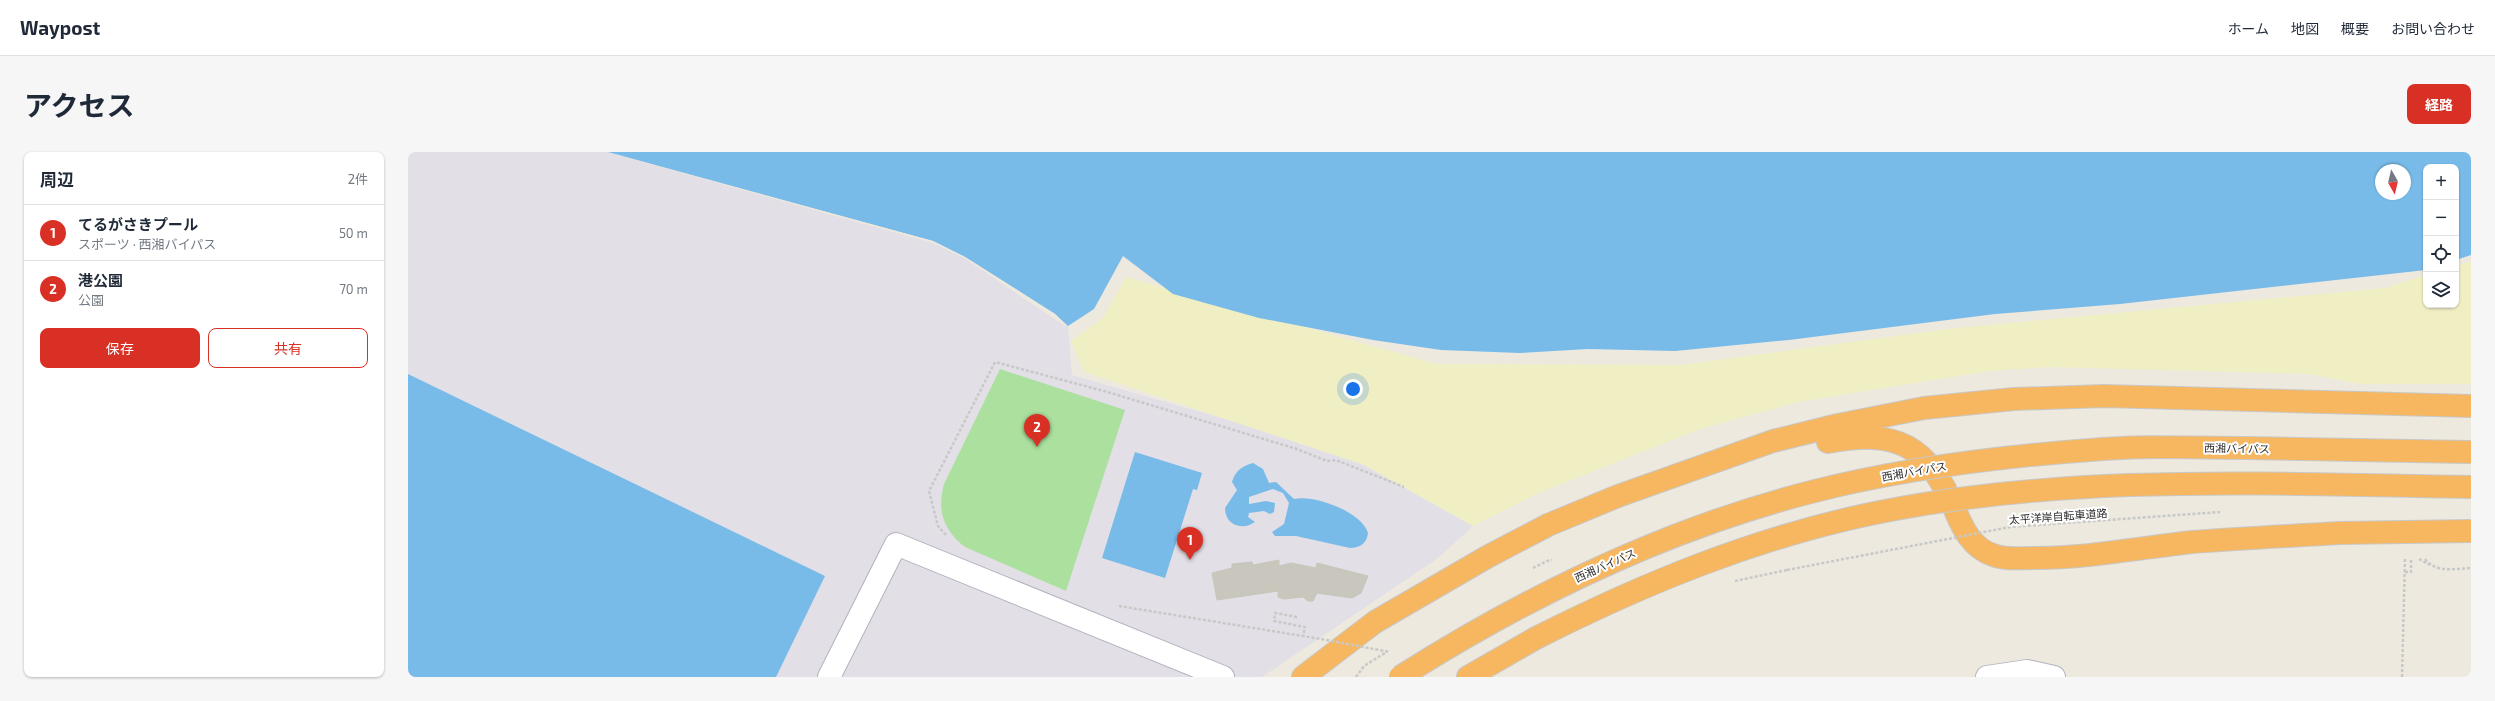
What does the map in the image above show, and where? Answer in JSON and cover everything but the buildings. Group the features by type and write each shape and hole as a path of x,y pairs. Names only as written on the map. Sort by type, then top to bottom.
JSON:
{"highway":[{"path":"1303,677 1375,622 1494,553 1548,525 1618,496 1773,441 1838,425 1924,408 2014,399 2104,396 2471,406"},
{"path":"1706,465 1854,437 1889,439 1914,449 1943,482 1972,543 1992,555 2012,558 2058,558 2191,542 2340,533 2471,531"},
{"name":"西湘バイパス","path":"1400,677 1460,639 1518,606 1579,576 1629,554 1702,525 1757,507 1862,480 1961,463 2092,449 2191,448 2471,452"},
{"path":"1468,677 1596,608 1716,558 1818,526 1916,505 1969,497 2096,486 2471,487"}],"street":[{"path":"829,677 896,544 1223,677"},
{"path":"1987,677 2027,669 2054,677"}],"path":[{"path":"951,540 938,526 929,491 995,362 1238,431 1297,449 1327,461 1336,460 1404,487"},
{"name":"太平洋岸自転車道路","path":"1787,570 2010,527 2224,512"},
{"path":"2405,572 2411,572 2411,558 2414,556 2430,565"},
{"path":"2402,677 2405,557"},
{"path":"1111,604 1397,653"},
{"path":"1297,617 1275,613 1274,621 1305,627 1303,636"}],"shaded area":[{"path":"408,152 608,152 933,241 965,257 1068,326 1072,375 1277,434 1364,465 1473,526 1438,558 1262,677 408,677"}],"green space":[{"path":"1000,369 1125,410 1066,591 965,547 951,534 944,519 941,503 944,484"}],"sand":[{"path":"2471,261 2471,384 2360,384 2308,374 2050,367 1989,371 1799,402 1700,429 1536,494 1473,526 1364,465 1084,372 1071,341 1104,317 1126,277 1437,364 1680,365 1955,328 2384,288 2423,276 2423,308 2459,308 2459,265"}],"water":[{"path":"608,152 2471,152 2471,255 2459,259 2459,164 2423,164 2423,270 2120,304 1995,314 1789,340 1675,351 1588,349 1520,353 1441,350 1373,340 1259,318 1173,294 1123,256 1094,309 1068,326 1055,314 965,257 933,241"},
{"path":"408,374 825,576 776,677 408,677"},
{"path":"1135,452 1202,473 1197,490 1193,489 1165,578 1102,558"},
{"path":"1253,463 1263,469 1269,483 1276,482 1294,499 1303,498 1325,502 1336,506 1357,518 1364,525 1368,533 1365,542 1360,546 1350,548 1296,536 1275,536 1272,532 1284,524 1289,503 1283,493 1273,489 1249,497 1249,504 1266,501 1275,503 1274,512 1270,514 1264,511 1249,513 1248,517 1255,522 1245,526 1235,525 1228,519 1225,508 1237,490 1232,482 1233,478 1240,470"}],"pier":[{"path":"606,152 933,241 965,257 1055,314 1068,328 964,258 933,243"}],"place":[{"name":"港公園","path":"1037,447"},
{"name":"てるがさきプール","path":"1190,560"}]}
